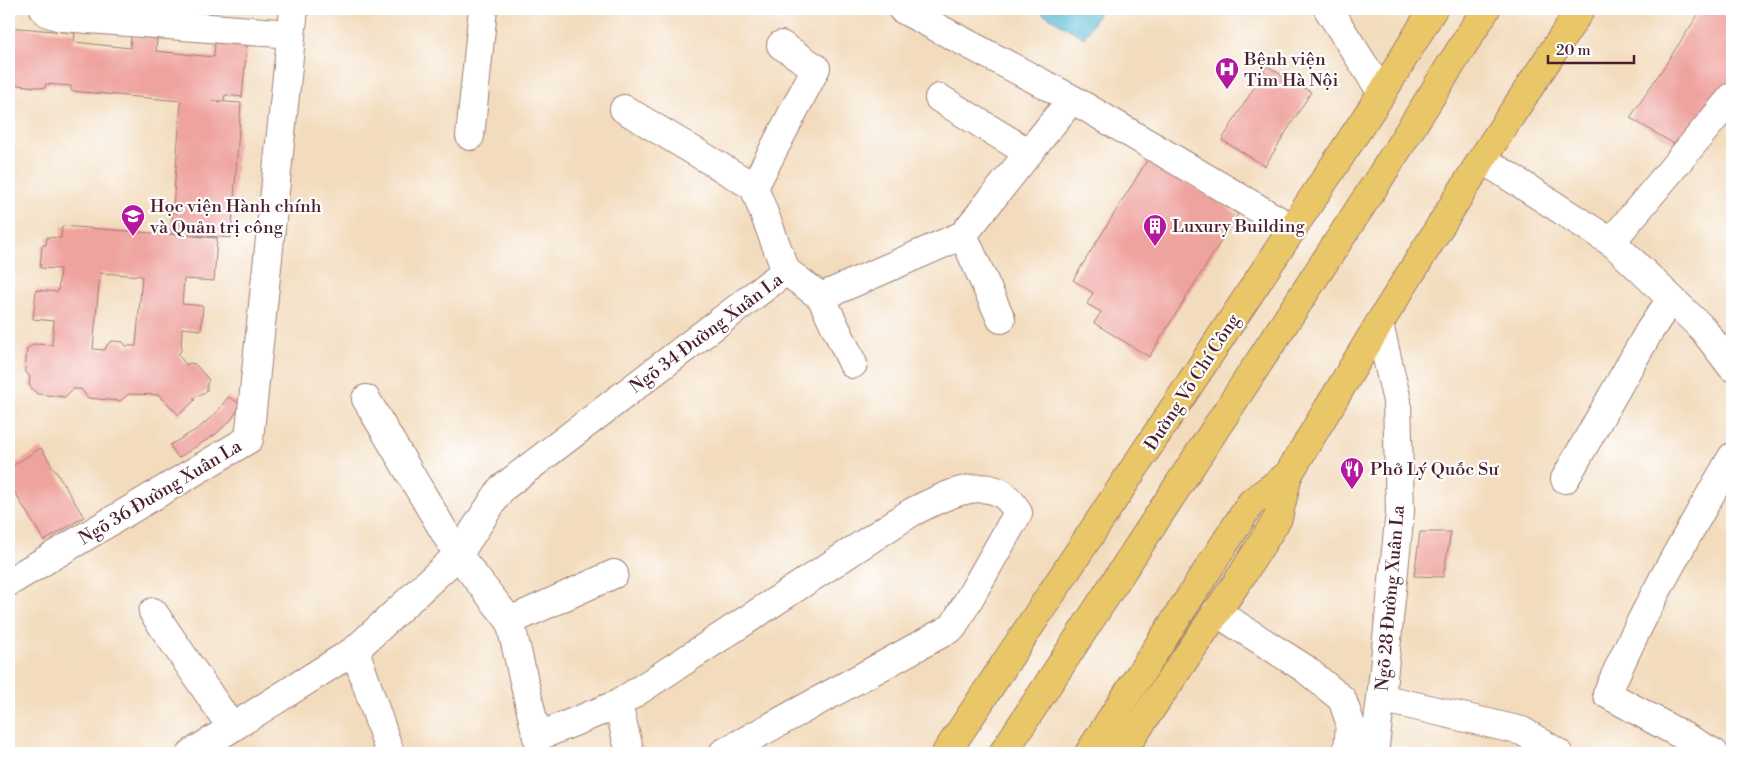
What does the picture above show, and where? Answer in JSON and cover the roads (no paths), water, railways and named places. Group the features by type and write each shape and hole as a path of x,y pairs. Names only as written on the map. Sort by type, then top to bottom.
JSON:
{"main road":[{"name":"Đường Võ Chí Công","path":"946,753 1293,229 1382,93 1434,9"},
{"path":"1003,753 1377,182 1486,9"},
{"path":"1121,753 1242,575 1278,518 1288,475 1482,159 1582,9"},
{"path":"1089,753 1251,503 1288,475"}],"street":[{"path":"44,9 48,13 61,17 293,21"},
{"path":"470,136 482,9"},
{"path":"902,9 1072,99 1293,229"},
{"path":"1328,9 1382,93"},
{"name":"Ngõ 36 Đường Xuân La","path":"9,582 249,439 293,21"},
{"path":"754,187 816,68 781,45"},
{"path":"1611,242 1732,97"},
{"path":"939,98 1029,153"},
{"path":"853,364 821,297 963,235 1072,99"},
{"path":"624,109 754,187 786,271"},
{"path":"1482,159 1611,242 1702,328 1732,367"},
{"path":"963,235 1001,319"},
{"name":"Ngõ 34 Đường Xuân La","path":"192,753 355,650 458,555 501,489 786,271 821,297"},
{"path":"1565,479 1650,330 1671,299"},
{"name":"Ngõ 28 Đường Xuân La","path":"1374,753 1400,511 1398,401 1379,324"},
{"path":"366,399 458,555 510,621 537,737 618,704 912,512 949,494 967,489 986,488 1004,495 1013,503 1018,513 953,627 723,753"},
{"path":"1714,753 1607,694 1624,654 1668,567 1732,457"},
{"path":"510,621 614,574"},
{"path":"153,612 232,728"},
{"path":"1216,612 1304,668 1342,699 1350,722 1346,753"},
{"path":"355,650 390,753"},
{"path":"1381,698 1522,731 1558,753"},
{"path":"618,704 630,753"}],"water":[{"path":"1037,9 1101,9 1084,38"}],"place":[{"name":"Bệnh viện Tim Hà Nội","path":"1227,90"},
{"name":"Học viện Hành chính và Quản trị công","path":"133,237"},
{"name":"Luxury Building","path":"1155,247"},
{"name":"Phở Lý Quốc Sư","path":"1352,490"}]}
